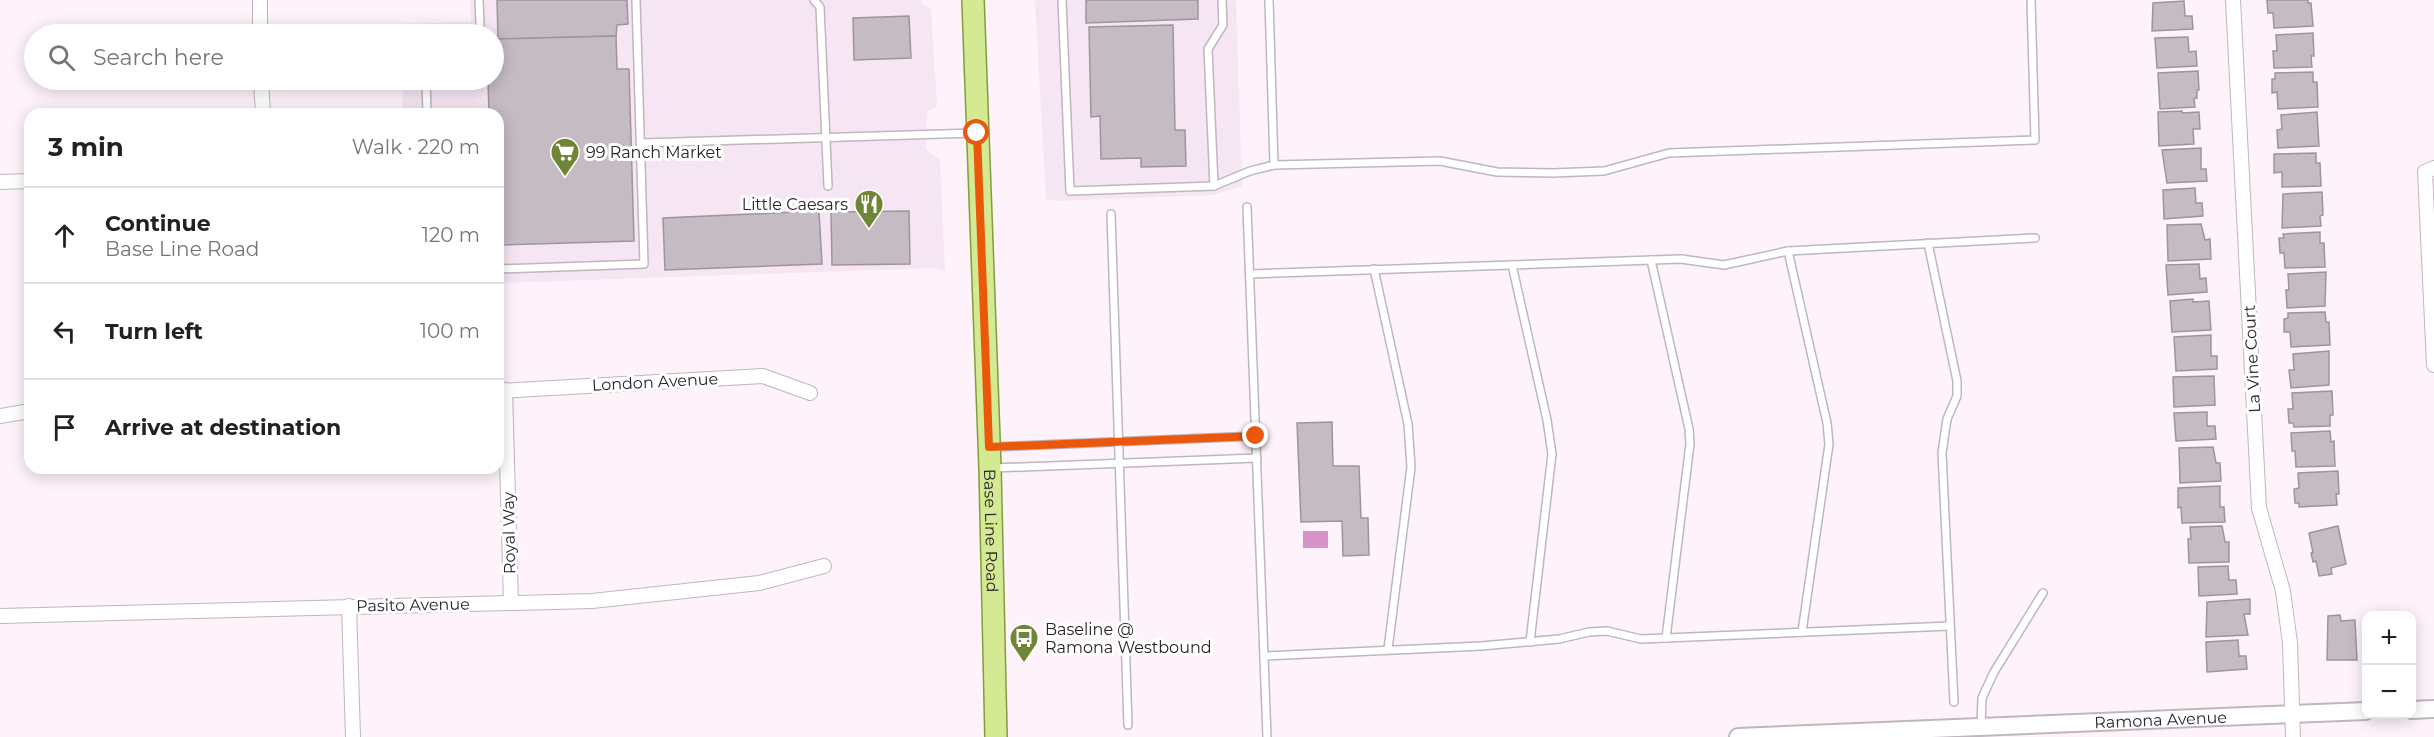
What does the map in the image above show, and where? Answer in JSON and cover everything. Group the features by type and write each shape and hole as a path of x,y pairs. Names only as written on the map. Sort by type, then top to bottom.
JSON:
{"main road":[{"name":"Base Line Road","path":"973,0 990,468 996,737"}],"street":[{"path":"260,0 261,24"},
{"name":"La Vine Court","path":"2233,0 2259,508 2283,591 2290,643 2293,737"},
{"path":"262,90 263,108"},
{"path":"2429,170 2434,365"},
{"path":"0,182 24,181"},
{"name":"London Avenue","path":"504,390 763,376 810,393"},
{"path":"0,416 24,412"},
{"name":"Royal Way","path":"504,437 511,603"},
{"name":"Pasito Avenue","path":"0,616 592,601 759,583 824,566"},
{"path":"350,606 353,737"},
{"path":"2416,710 2434,709"},
{"name":"Ramona Avenue","path":"1738,737 2362,711"}],"lane":[{"path":"479,0 480,24"},
{"path":"504,269 644,264 636,0"},
{"path":"814,0 820,7 828,186"},
{"path":"1062,0 1070,191 1214,186 1250,171 1274,165 1440,161 1497,172 1604,171 1669,153 2035,140 2031,0"},
{"path":"1214,186 1208,49 1223,25 1222,0"},
{"path":"1269,0 1274,165"},
{"path":"426,90 427,108"},
{"path":"642,143 977,133"},
{"path":"1247,207 1267,737"},
{"path":"1112,214 1128,725"},
{"path":"1250,274 1681,259 1724,265 1788,251 2035,238"},
{"path":"1928,243 1958,381 1957,396 1947,419 1942,453 1954,702"},
{"path":"1788,251 1827,423 1829,444 1802,632"},
{"path":"1651,260 1689,429 1690,444 1666,638"},
{"path":"1512,264 1547,420 1552,454 1530,642"},
{"path":"1374,269 1410,443 1410,476 1388,649"},
{"path":"989,447 1256,436"},
{"path":"990,468 1257,458"},
{"path":"1981,727 1982,698 1994,672 2043,593"},
{"path":"1264,656 1530,642 1607,631 1641,639 1950,626"}],"shaded area":[{"path":"470,0 922,0 922,4 931,9 937,106 927,112 926,149 940,160 945,271 933,268 504,283 504,108 403,108 402,90 504,90 504,24 400,24 471,22"},
{"path":"1035,0 1236,0 1242,186 1214,195 1056,201 1046,199"},
{"path":"1303,531 1328,531 1328,548 1303,548"}],"building":[{"path":"497,0 627,0 628,24 617,25 616,36 504,39 504,24 498,24"},
{"path":"1086,0 1198,0 1198,19 1086,23"},
{"path":"2267,0 2308,0 2308,3 2311,3 2313,26 2274,28 2273,13 2268,13"},
{"path":"2184,1 2185,16 2192,16 2193,29 2152,31 2153,3"},
{"path":"909,16 911,58 854,60 853,18"},
{"path":"1173,25 1175,130 1185,130 1186,166 1141,167 1141,158 1101,159 1100,116 1091,117 1089,27"},
{"path":"2313,33 2312,67 2274,68 2273,51 2277,51 2276,35"},
{"name":"99 Ranch Market","path":"616,36 617,69 629,69 634,241 504,245 504,108 489,108 488,90 504,90 504,39"},
{"path":"2188,37 2189,52 2196,51 2197,66 2157,68 2155,38"},
{"path":"2198,71 2199,90 2197,90 2197,98 2194,99 2195,107 2160,109 2158,73"},
{"path":"2313,72 2313,82 2317,82 2318,107 2278,109 2277,92 2272,93 2272,79 2275,79 2275,73"},
{"path":"2182,111 2182,113 2199,112 2200,129 2193,129 2194,144 2159,146 2158,112"},
{"path":"2317,112 2319,146 2278,148 2277,130 2282,129 2281,115"},
{"path":"2201,148 2201,169 2206,169 2207,181 2167,183 2162,150"},
{"path":"2316,153 2316,163 2320,163 2321,186 2282,187 2282,172 2274,173 2274,154"},
{"path":"2195,188 2196,203 2202,203 2203,216 2164,219 2163,190"},
{"path":"2322,192 2321,226 2282,228 2283,194"},
{"path":"819,211 822,264 665,270 663,218"},
{"path":"909,211 910,264 832,265 831,212"},
{"path":"2201,224 2205,240 2210,239 2211,259 2168,261 2167,225"},
{"path":"2320,232 2320,243 2324,243 2325,267 2285,268 2284,253 2280,253 2279,238 2284,238 2283,234"},
{"path":"2199,264 2200,279 2206,278 2207,292 2168,295 2166,265"},
{"path":"2326,272 2325,306 2287,308 2288,274"},
{"path":"2193,299 2193,302 2209,301 2211,330 2172,332 2170,301"},
{"path":"2325,312 2326,322 2329,322 2330,345 2291,347 2290,332 2284,332 2284,319 2288,318 2288,313"},
{"path":"2211,335 2211,356 2217,356 2217,369 2176,371 2174,337"},
{"path":"2329,351 2329,385 2291,388 2289,370 2294,370 2293,354"},
{"path":"2214,376 2215,405 2174,407 2173,377"},
{"path":"2332,391 2333,415 2330,415 2330,426 2294,427 2293,423 2289,423 2288,409 2293,409 2292,393"},
{"path":"2207,412 2207,426 2215,426 2216,439 2176,441 2174,413"},
{"path":"1332,422 1333,466 1359,466 1361,518 1368,518 1369,555 1343,556 1342,521 1301,522 1297,423"},
{"path":"2330,431 2331,442 2334,441 2335,466 2296,467 2291,433"},
{"path":"2213,447 2216,463 2220,463 2221,481 2180,483 2179,448"},
{"path":"2338,471 2337,505 2299,507 2299,503 2295,503 2294,489 2299,488 2298,473"},
{"path":"2220,486 2220,507 2224,507 2225,522 2182,523 2181,507 2178,508 2178,488"},
{"path":"2222,526 2225,542 2229,542 2229,562 2189,563 2190,527"},
{"path":"2338,526 2346,564 2331,568 2332,574 2319,576 2316,561 2313,562 2309,533"},
{"path":"2228,566 2229,580 2236,580 2237,594 2199,596 2198,567"},
{"path":"2250,599 2250,614 2244,614 2248,635 2206,637 2207,602"},
{"path":"2340,615 2341,621 2355,620 2357,660 2327,660 2328,616"},
{"path":"2238,640 2239,656 2246,656 2247,669 2207,672 2206,642"}],"place":[{"name":"99 Ranch Market","path":"565,178"},
{"name":"Little Caesars","path":"869,230"},
{"name":"Baseline @ Ramona Westbound","path":"1024,664"}],"route":[{"path":"977,133 989,447 1256,436"}]}
